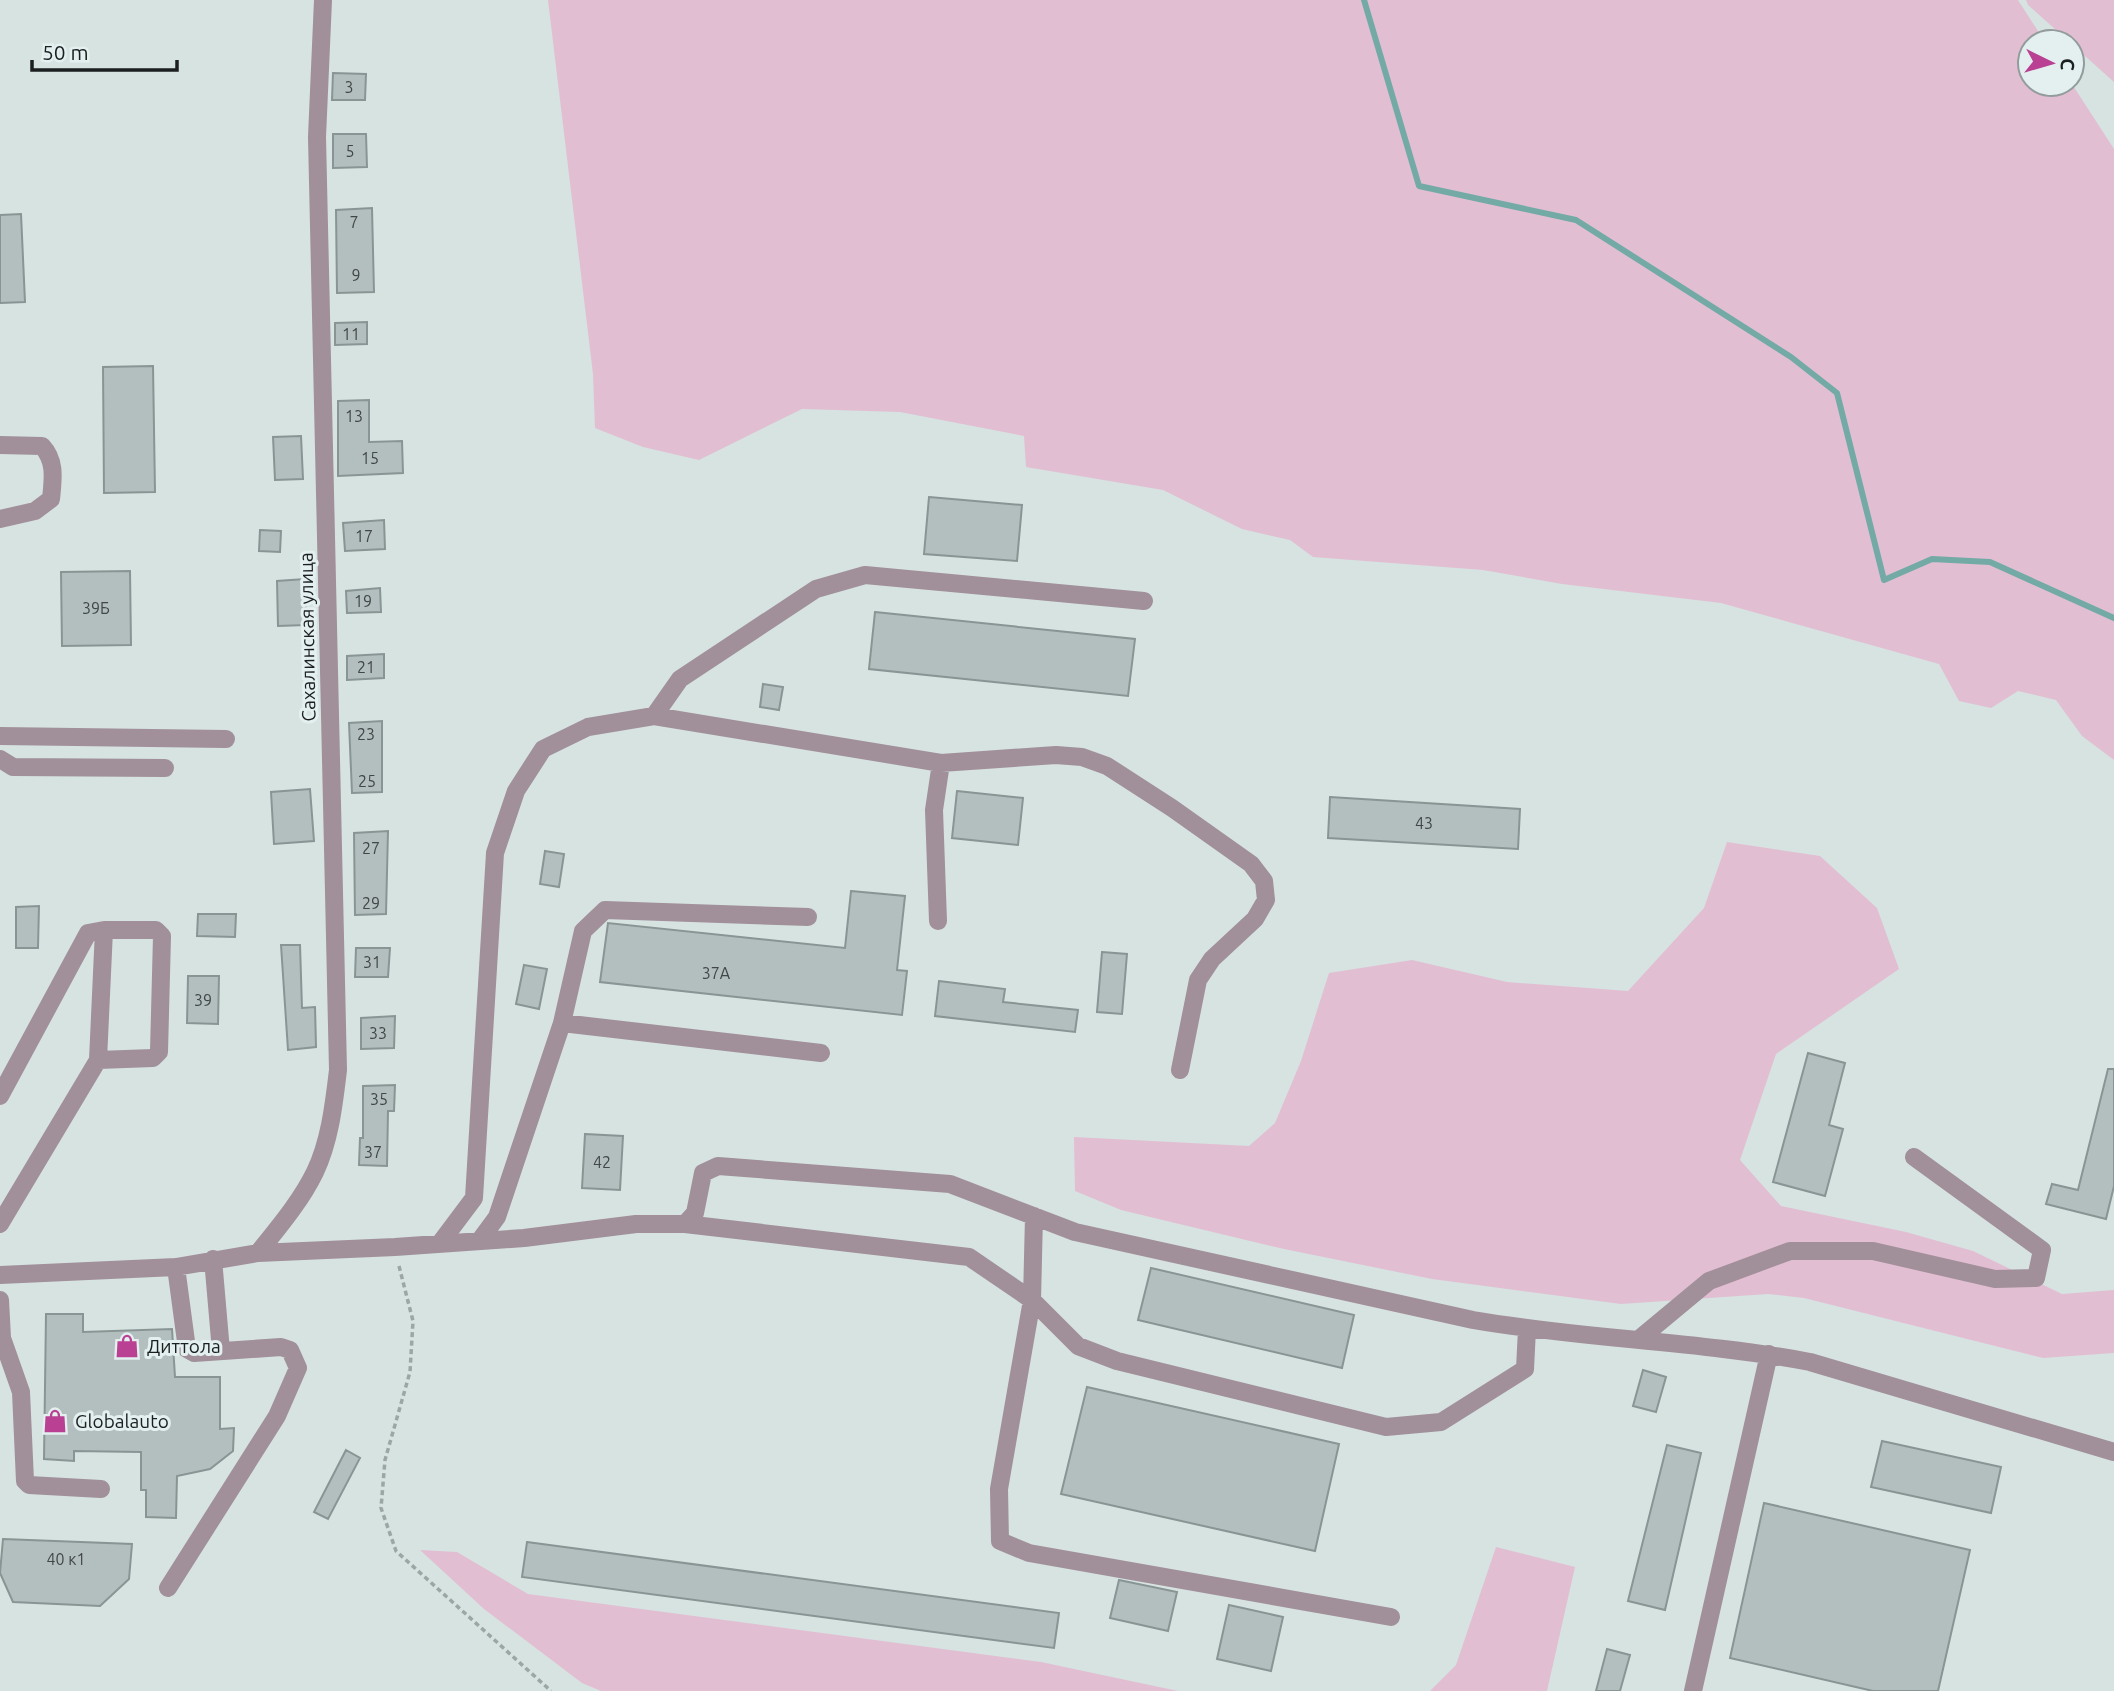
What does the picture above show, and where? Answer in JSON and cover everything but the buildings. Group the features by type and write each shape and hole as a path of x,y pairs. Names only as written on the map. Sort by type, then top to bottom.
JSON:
{"street":[{"name":"Сахалинская улица","path":"258,1253 283,1222 315,1171 331,1120 338,1070 317,137 323,0"},
{"path":"0,445 41,446 50,455 53,476 51,499 35,511 0,519"},
{"path":"654,716 680,679 816,589 865,575 1144,601"},
{"path":"441,1242 474,1198 495,853 516,791 543,749 588,727 623,719 654,716 941,763 1056,755 1082,757 1107,766 1251,864 1264,881 1266,900 1255,919 1212,959 1198,979 1180,1070"},
{"path":"0,736 226,739"},
{"path":"0,759 13,767 165,768"},
{"path":"939,921 934,810 941,763"},
{"path":"480,1240 497,1217 562,1023 583,932 605,910 808,917"},
{"path":"0,1096 88,933 104,930 156,930 162,936 159,1052 153,1058 98,1059"},
{"path":"0,1224 98,1059 104,930"},
{"path":"562,1023 821,1053"},
{"path":"1639,1340 1709,1281 1790,1251 1873,1251 1996,1279 2036,1278 2042,1250 1914,1157"},
{"path":"685,1224 695,1213 703,1173 718,1166 950,1184 1075,1232 1527,1329 1769,1354 1810,1362 2114,1452"},
{"path":"1034,1216 1032,1300 999,1489 1000,1541 1029,1553 1391,1617"},
{"path":"0,1276 176,1267 258,1253 395,1247 636,1224 685,1224 970,1258 1032,1300 1078,1346 1117,1361 1386,1427 1441,1422 1525,1369 1527,1329"},
{"path":"214,1259 221,1351"},
{"path":"168,1588 277,1416 298,1368 290,1350 281,1347 194,1353 187,1349 176,1267"},
{"path":"0,1300 2,1338 21,1392 25,1481 29,1485 101,1489"},
{"path":"1693,1691 1769,1354"}],"path":[{"path":"395,1247 413,1321 410,1372 385,1461 381,1508 396,1551 551,1691"}],"shaded area":[{"path":"548,0 2018,0 2036,28 2016,28 2016,98 2081,98 2114,149 2114,760 2082,736 2056,700 2018,691 1991,708 1959,701 1939,664 1721,603 1562,584 1483,570 1313,557 1290,540 1242,529 1163,490 1026,467 1024,436 900,412 802,409 699,460 643,447 595,428 593,374"},
{"path":"2026,0 2114,0 2114,82 2086,57 2086,28 2054,28"},
{"path":"1727,842 1820,856 1877,908 1899,969 1776,1054 1740,1160 1781,1206 1906,1232 1973,1251 2062,1294 2114,1290 2114,1353 2043,1358 1804,1298 1768,1294 1621,1304 1432,1279 1284,1249 1121,1210 1075,1191 1074,1137 1249,1146 1275,1123 1301,1061 1329,973 1412,960 1507,982 1628,991 1704,908"},
{"path":"1496,1547 1575,1567 1547,1691 1430,1691 1456,1665"},
{"path":"420,1550 457,1552 528,1594 1041,1662 1178,1691 601,1691 582,1683 484,1609"}],"waterway":[{"path":"1364,0 1419,186 1576,220 1791,357 1837,393 1884,580 1932,559 1990,562 2114,618"}],"place":[{"name":"Диттола","path":"127,1346"},
{"name":"Globalauto","path":"55,1421"}]}
